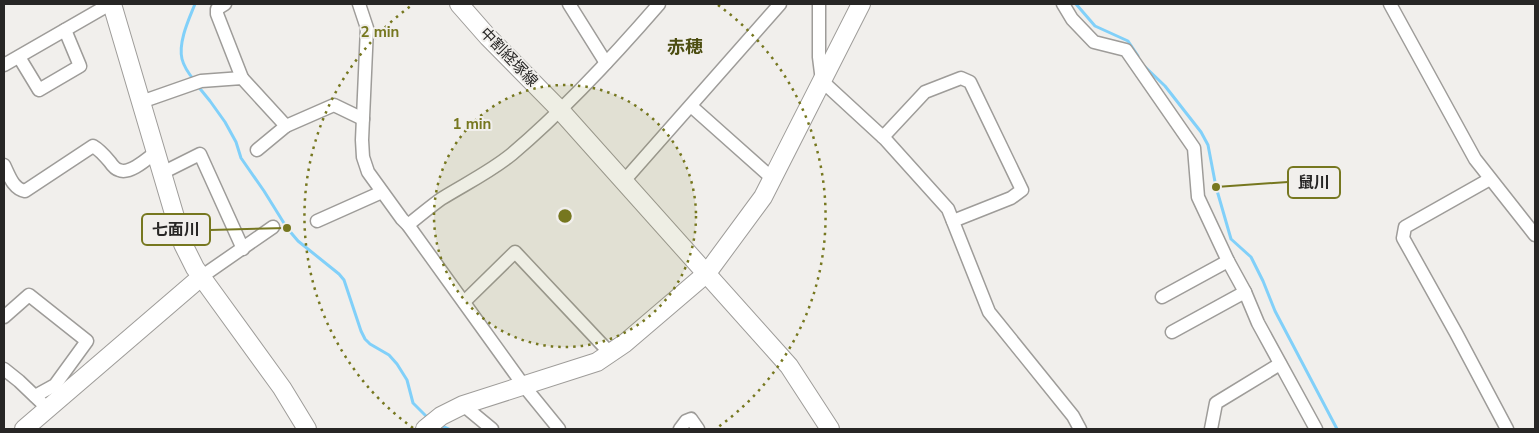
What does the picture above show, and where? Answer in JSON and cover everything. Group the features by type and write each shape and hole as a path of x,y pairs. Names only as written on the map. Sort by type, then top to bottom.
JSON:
{"street":[{"path":"4,65 111,4 183,244 201,277 282,388 307,429"},
{"path":"224,4 217,9 216,14 242,78 286,126"},
{"path":"359,4 367,28 362,157 368,172 402,219 408,224 524,386 559,429"},
{"name":"中割経塚線","path":"459,4 560,110 789,366 830,429"},
{"path":"569,4 606,63"},
{"path":"408,224 440,200 492,169 512,154 560,110 606,63 659,4"},
{"path":"623,182 780,4"},
{"path":"819,4 819,57 822,81 882,137 948,209 989,312 1073,416 1080,429"},
{"path":"425,429 440,416 463,405 597,362 625,343 707,273 763,197 860,4"},
{"path":"1063,4 1072,19 1094,42 1126,50 1194,148 1198,197 1245,292 1258,323 1316,429"},
{"path":"1390,4 1475,159 1535,235"},
{"path":"19,56 39,90 80,66 65,30"},
{"path":"141,102 201,81 242,78"},
{"path":"882,137 926,92 961,78 970,82 1022,190 1010,198 953,221"},
{"path":"257,150 286,126 334,105 363,119"},
{"path":"691,106 773,179"},
{"path":"5,170 15,186 19,190 25,191 93,146 98,148 114,167 122,171 127,171 156,152"},
{"path":"162,173 200,154 243,249"},
{"path":"1490,179 1404,227 1403,238 1507,429"},
{"path":"317,221 382,192"},
{"path":"24,429 201,277 273,227"},
{"path":"464,302 515,252 610,353"},
{"path":"1162,297 1228,261"},
{"path":"1172,332 1245,292"},
{"path":"4,317 29,295 87,341 55,385 35,396"},
{"path":"1211,429 1216,403 1280,364"},
{"path":"4,369 48,409"},
{"path":"463,405 492,429"},
{"path":"680,429 686,421 691,419 698,429"}],"waterway":[{"path":"194,80 184,65 181,52 185,31 195,4"},
{"path":"1076,4 1095,26 1128,41 1138,56"},
{"path":"1142,64 1165,86 1201,132 1208,145 1216,187 1231,239 1251,257 1275,311 1337,429"},
{"path":"197,85 225,122 236,142 241,158 287,228 298,241 344,280 365,339 389,355 397,364 407,380 413,403 429,419"},
{"path":"440,425 449,429"}],"place":[{"name":"鼠川","path":"1216,187"},
{"name":"七面川","path":"287,228"}],"district":[{"name":"赤穂","path":"685,47"}]}
